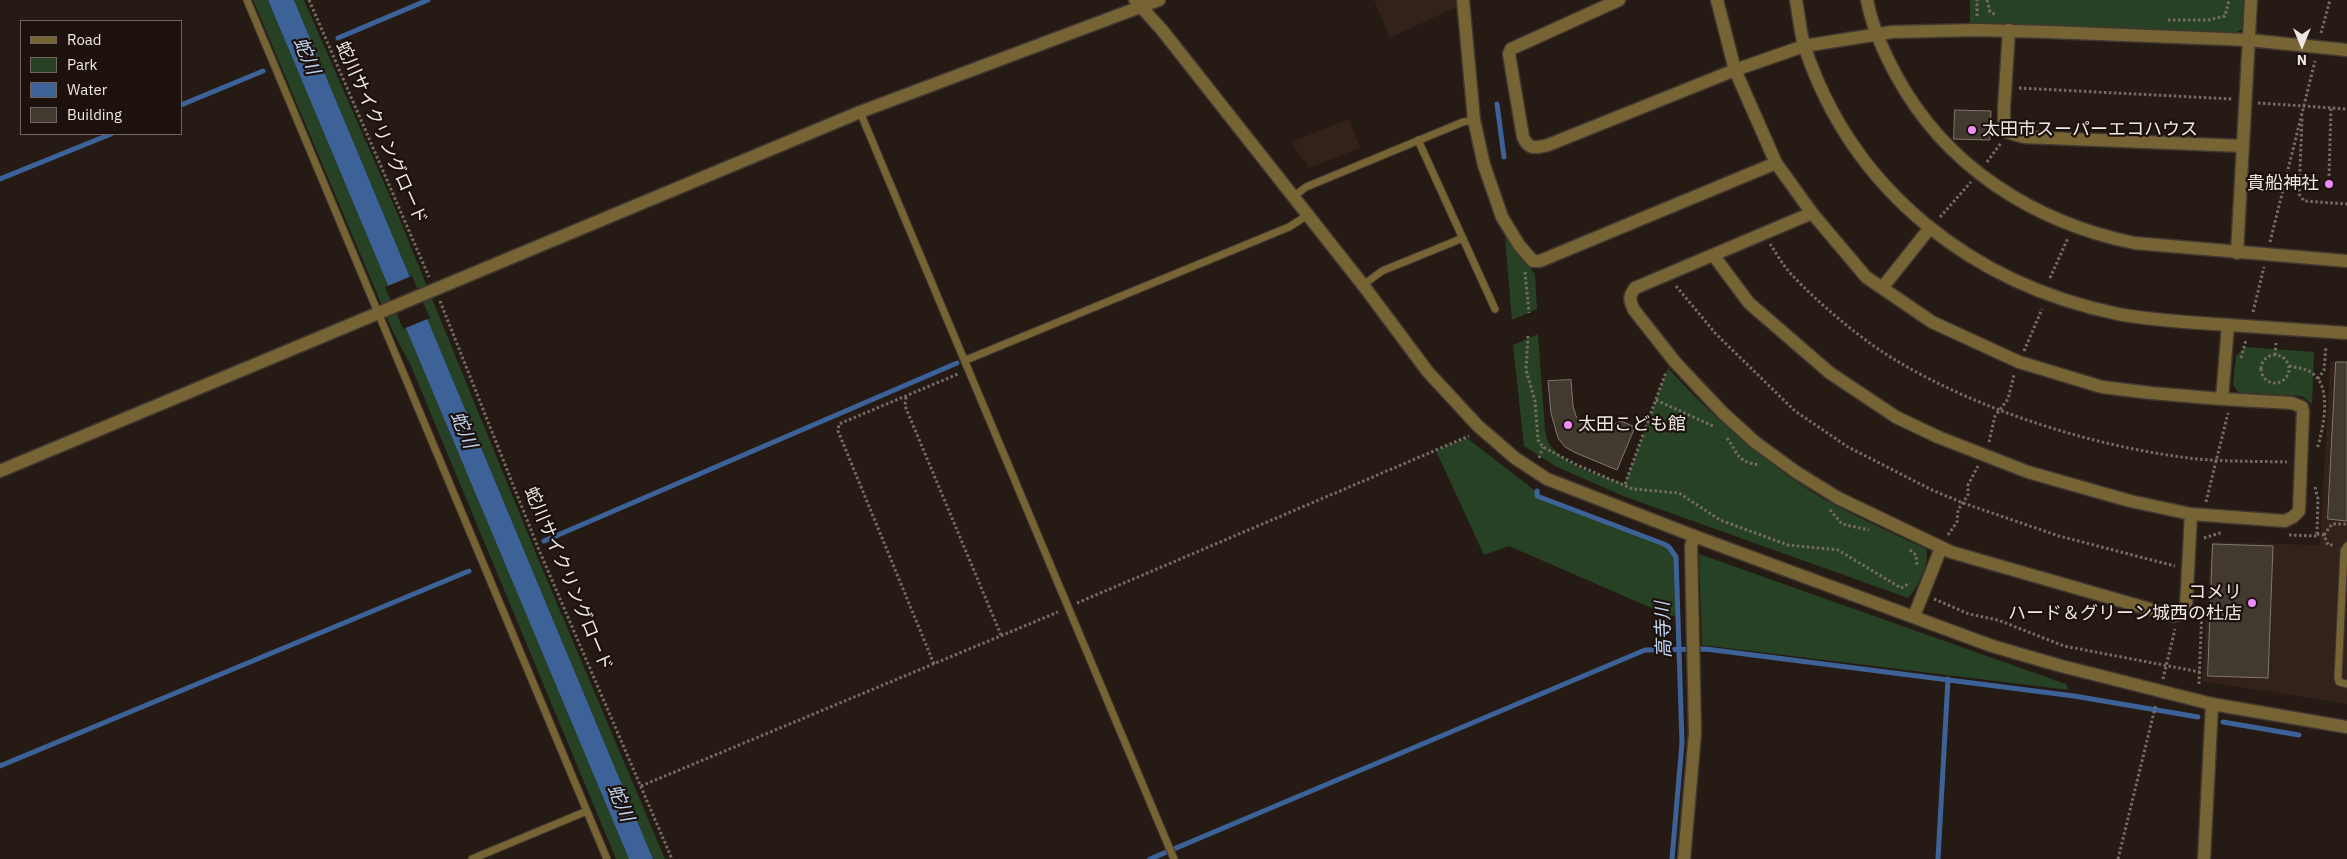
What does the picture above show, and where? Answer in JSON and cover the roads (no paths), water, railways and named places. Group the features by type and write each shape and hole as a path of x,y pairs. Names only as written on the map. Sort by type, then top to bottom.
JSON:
{"street":[{"path":"0,471 380,314 860,112 1138,3 1159,0"},
{"path":"1463,0 1474,120 1484,165 1502,218 1523,250 1533,261 1540,261 1593,240 1776,163"},
{"path":"1618,0 1511,48 1509,54 1522,137 1527,145 1534,149 1548,145 1735,70 1804,46 1876,34 1948,30 2009,30 2249,40 2347,50"},
{"path":"1714,256 1749,303 1830,373 1896,417 1938,437 2036,475 2130,501 2197,513 2285,520 2293,518 2299,512 2304,418 2302,407 2292,403 2226,402 2102,387 2043,370 2019,362 1932,322 1866,277 1812,213 1776,163 1735,70 1717,0"},
{"path":"1796,0 1804,46 1822,93 1846,137 1887,189 1929,228 1994,270 2090,308 2149,319 2347,332"},
{"path":"1867,0 1876,34 1907,95 1924,120 1968,166 2002,190 2061,222 2104,237 2156,246 2347,261"},
{"path":"2237,252 2251,0"},
{"path":"1138,3 1162,30 1363,285 1428,372 1478,426 1514,458 1547,479 1694,536 2001,649 2212,704 2347,727"},
{"path":"2009,30 2004,124 2007,132 2024,137 2243,146"},
{"path":"1812,213 1714,256 1670,272 1636,288 1630,294 1630,301 1634,310 1675,362 1726,416 1755,442 1796,472 1838,498 1941,548 2174,616 2182,613 2186,608 2197,513"},
{"path":"1882,288 1929,228"},
{"path":"2226,402 2228,325"},
{"path":"1684,859 1695,733 1691,546 1694,536"},
{"path":"1914,616 1941,548"},
{"path":"2204,859 2212,704"}],"lane":[{"path":"247,0 607,859"},
{"path":"860,112 966,360 967,369 1174,859"},
{"path":"1293,196 1306,187 1462,122 1474,120"},
{"path":"1418,140 1495,309"},
{"path":"966,360 1289,227 1308,216"},
{"path":"1363,285 1382,271 1462,238"},
{"path":"2347,546 2344,550 2343,641 2338,677 2339,682 2347,684"},
{"path":"472,859 587,811"}],"water":[{"name":"蛇川","path":"268,0 294,0 653,859 629,859"}],"waterway":[{"path":"338,38 428,0"},
{"path":"182,105 263,71"},
{"name":"高寺川","path":"1497,104 1504,157"},
{"path":"0,179 109,135"},
{"path":"544,541 957,363"},
{"name":"高寺川","path":"1537,491 1537,496 1664,544 1669,547 1676,557 1682,743 1672,859"},
{"path":"0,766 469,571"},
{"path":"1150,859 1645,650 1706,649 2074,696 2198,717"},
{"path":"1938,859 1948,679"},
{"path":"2223,722 2299,735"}],"place":[{"name":"太田市スーパーエコハウス","path":"1972,130"},
{"name":"貴船神社","path":"2329,184"},
{"name":"太田こども館","path":"1568,425"},
{"name":"コメリ ハード＆グリーン城西の杜店","path":"2252,603"}]}
